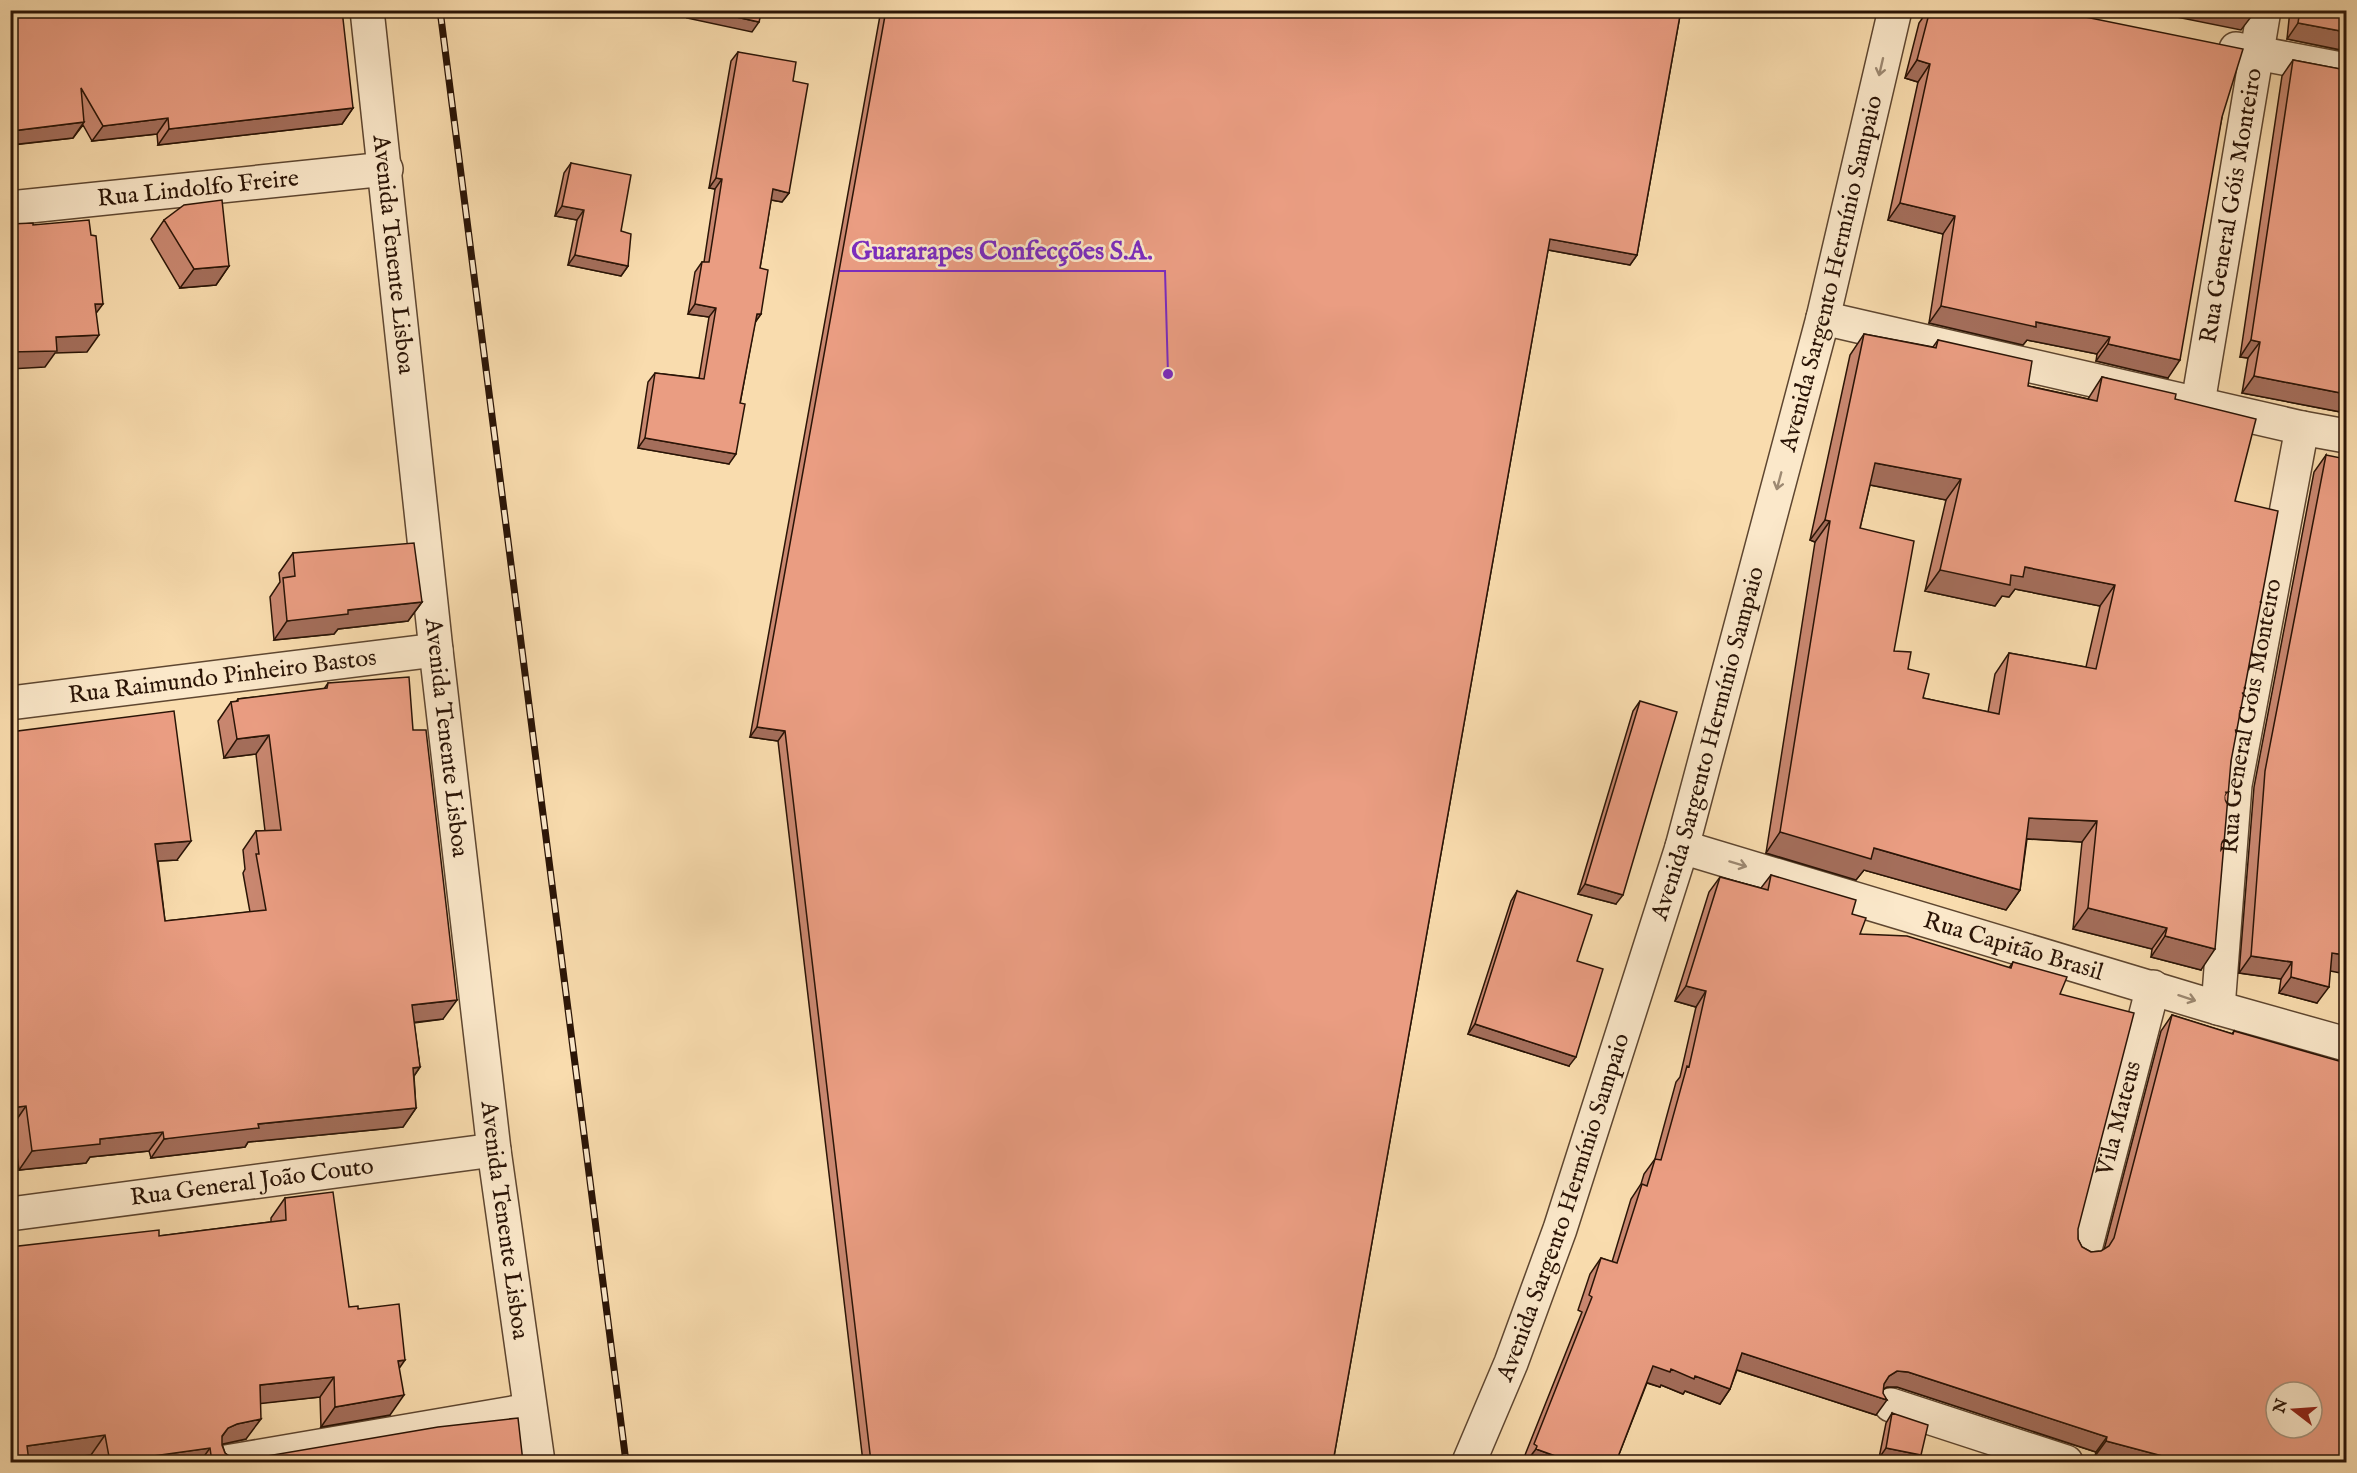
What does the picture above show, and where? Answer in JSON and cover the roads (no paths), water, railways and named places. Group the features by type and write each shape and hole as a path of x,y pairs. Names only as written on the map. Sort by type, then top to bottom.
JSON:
{"street":[{"name":"Avenida Tenente Lisboa","path":"367,10 386,169 436,650 494,1150 538,1462"},
{"name":"Avenida Sargento Hermínio Sampaio","path":"1469,1462 1511,1363 1560,1229 1682,847 1823,318 1894,10"},
{"name":"Rua General Góis Monteiro","path":"2199,403 2264,10"},
{"path":"2212,44 2346,69"},
{"name":"Rua Lindolfo Freire","path":"10,208 386,169"},
{"path":"1823,318 2302,428 2346,436"},
{"name":"Rua General Góis Monteiro","path":"2218,1008 2235,785 2302,428"},
{"name":"Rua Raimundo Pinheiro Bastos","path":"10,704 436,650"},
{"name":"Rua Capitão Brasil","path":"1682,847 2218,1008 2346,1044"},
{"name":"Vila Mateus","path":"2085,1249 2153,987"},
{"name":"Rua General João Couto","path":"10,1214 494,1150"},
{"path":"1891,1405 2066,1462"},
{"path":"226,1462 530,1410"}],"railway":[{"path":"440,10 626,1462"}],"place":[{"name":"Guararapes Confecções S.A.","path":"1168,374"}]}
